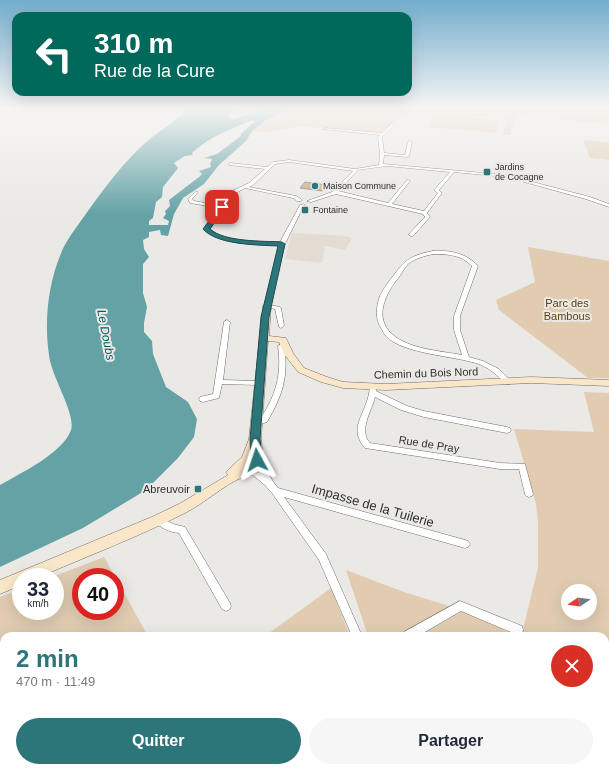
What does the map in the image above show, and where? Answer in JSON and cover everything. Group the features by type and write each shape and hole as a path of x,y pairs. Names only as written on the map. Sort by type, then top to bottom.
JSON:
{"street":[{"path":"380,143 382,154 381,165"},
{"path":"382,154 407,156 410,143"},
{"path":"282,244 246,242 213,235 206,229 234,192 243,186 251,184 274,163 289,161 354,170 381,165 498,174 519,178 609,206"},
{"path":"230,164 267,168"},
{"path":"243,186 292,196 301,202 308,204 309,201 335,192 354,170"},
{"path":"425,213 440,193 436,190 453,171"},
{"path":"390,204 408,181"},
{"path":"196,192 190,199 192,202 222,207"},
{"path":"335,192 425,213 428,217 411,236"},
{"path":"45,568 183,508 240,473 251,464 257,422 259,383 267,306 282,244 301,202"},
{"path":"466,358 460,342 457,316 475,266 467,259 444,252 434,252 408,262 383,294 379,314 382,325 387,333 401,342 421,349 466,358 495,369 501,373 508,382"},
{"path":"267,306 278,308 281,326"},
{"path":"203,399 216,396 227,322"},
{"name":"Chemin du Bois Nord","path":"263,338 284,340 289,354 298,366 316,377 343,385 373,390 531,380 609,383"},
{"path":"257,422 264,420 282,383 284,367 280,346"},
{"path":"219,382 259,383"},
{"path":"373,390 404,408 424,414 507,430"},
{"name":"Rue de Pray","path":"373,390 362,424 361,435 363,442 368,446 500,466 522,466 528,494"},
{"path":"251,464 275,491 323,557 355,632"},
{"name":"Impasse de la Tuilerie","path":"275,491 465,544"},
{"path":"158,520 171,528 182,530 226,606"},
{"path":"0,587 12,582"},
{"path":"415,632 460,606 518,630"}],"shaded area":[{"path":"292,233 346,236 352,238 345,250 325,246 322,263 285,259"}],"green space":[{"path":"584,143 609,143 609,160 590,158"},
{"name":"Parc des Bambous","path":"528,247 609,261 609,378 588,378 499,310 496,300 535,282"},
{"path":"584,392 609,393 609,632 367,632 346,570 404,592 523,629 538,568 538,522 536,504 514,429 594,432"},
{"path":"104,557 110,568 75,568"},
{"path":"72,569 72,620 124,620 124,593 146,632 0,632 0,597 12,592 12,620 64,620 64,572"},
{"path":"331,588 348,632 270,632"}],"water":[{"name":"Le Doubs","path":"145,143 205,143 192,153 193,155 185,156 174,163 178,168 163,187 162,197 156,202 153,218 149,221 149,225 168,225 169,221 163,218 166,214 165,211 170,206 169,200 199,177 202,174 199,171 211,167 210,164 212,159 204,158 217,154 232,143 244,143 219,165 204,184 183,198 174,214 168,236 161,235 160,230 149,232 149,237 143,240 144,249 149,257 143,264 143,293 147,307 144,332 152,341 153,354 166,387 188,402 197,419 194,437 178,458 146,490 83,528 0,567 0,485 51,454 67,438 71,430 72,423 70,414 54,373 49,355 47,329 48,302 57,263 66,242 105,188 136,151"}],"building":[{"name":"Maison Commune","path":"305,182 326,185 322,191 300,188"}],"place":[{"name":"Jardins de Cocagne","path":"487,172"},
{"name":"Maison Commune","path":"315,186"},
{"name":"Fontaine","path":"305,210"},
{"name":"Abreuvoir","path":"198,489"}],"route":[{"path":"222,207 206,229 208,232 213,235 246,242 282,244 265,317 255,439 257,460"}]}
